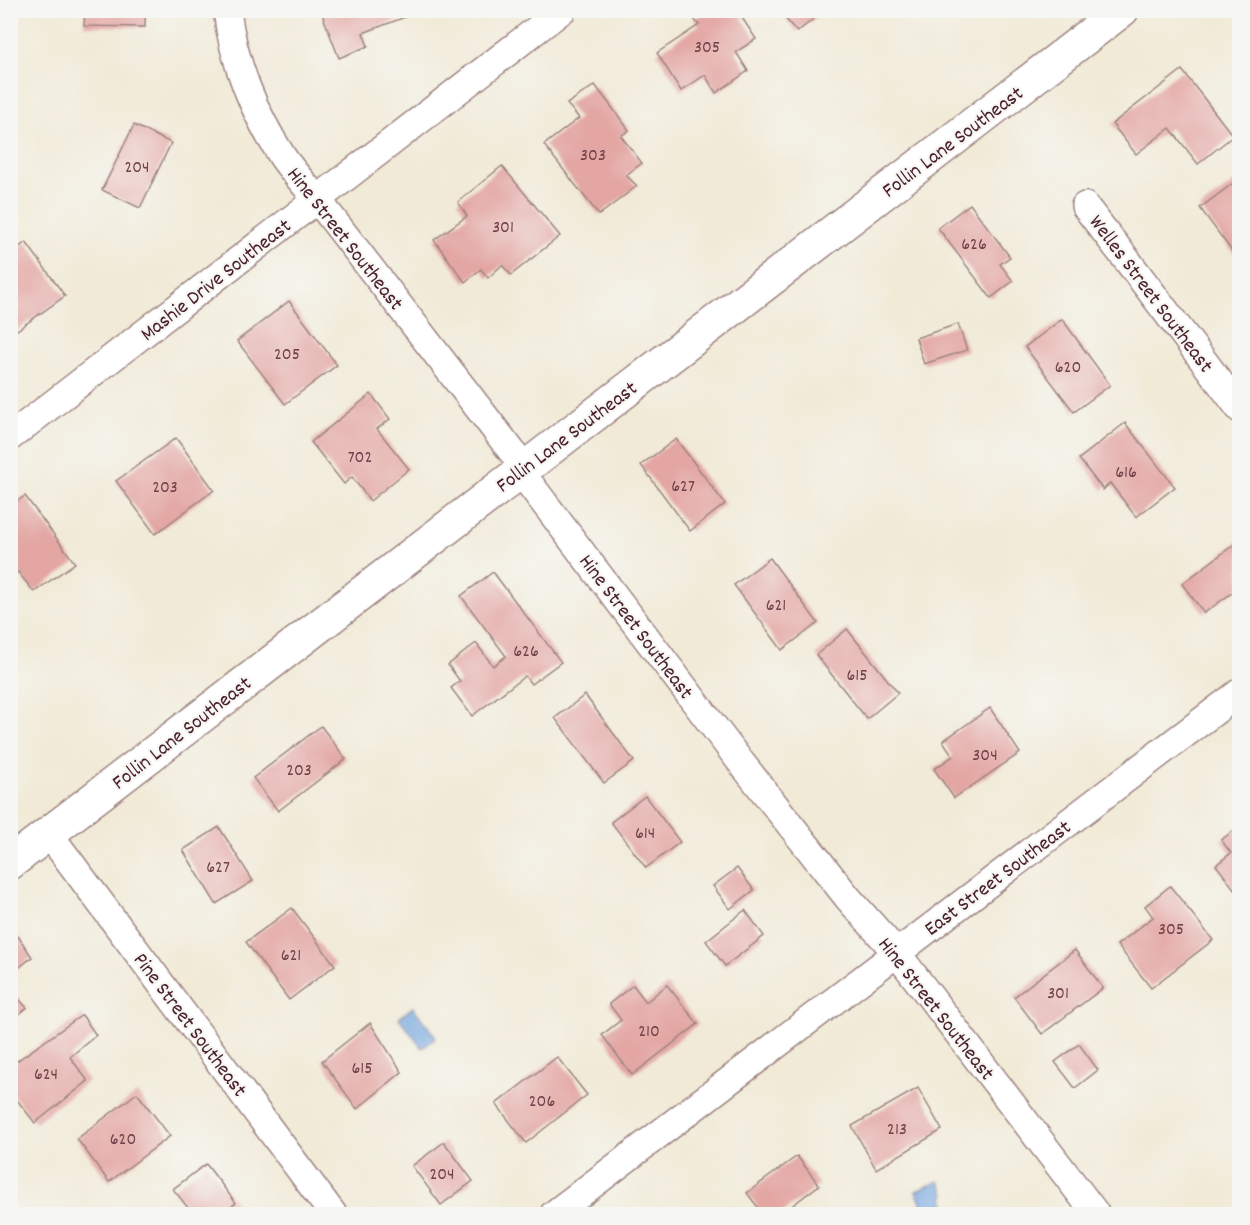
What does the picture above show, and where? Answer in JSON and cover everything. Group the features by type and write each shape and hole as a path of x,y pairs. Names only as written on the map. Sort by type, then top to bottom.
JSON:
{"street":[{"name":"Hine Street Southeast","path":"227,10 229,28 242,74 259,116 283,158 517,458 520,471 736,756 848,898 896,952 1096,1215"},
{"name":"Mashie Drive Southeast","path":"10,437 562,10"},
{"name":"Follin Lane Southeast","path":"10,863 1122,10"},
{"name":"Welles Street Southeast","path":"1085,206 1239,409"},
{"name":"East Street Southeast","path":"554,1215 1239,692"},
{"name":"Pine Street Southeast","path":"49,834 333,1215"}],"water":[{"path":"413,1007 436,1037 422,1048 399,1018"},
{"path":"939,1181 950,1214 926,1214 916,1191"}],"building":[{"path":"85,10 145,10 145,27 84,26"},
{"path":"331,10 421,11 363,33 368,46 339,58 322,14"},
{"path":"708,10 737,10 756,39 736,52 748,71 716,93 705,75 681,91 657,53 699,25 694,19"},
{"path":"778,10 825,10 797,32"},
{"path":"1182,70 1233,136 1198,164 1170,128 1136,154 1112,124"},
{"path":"595,85 629,130 621,136 642,163 626,175 637,186 599,215 544,145 579,118 567,104"},
{"path":"134,125 171,143 140,208 102,190"},
{"path":"502,166 560,236 511,275 502,265 488,278 481,269 465,282 434,240 467,216 458,202"},
{"path":"1240,178 1240,262 1200,208"},
{"path":"970,204 1010,257 1000,264 1013,281 991,298 938,228"},
{"path":"26,242 65,296 10,335 10,254"},
{"path":"289,301 337,365 285,404 237,341"},
{"path":"1062,319 1110,385 1074,412 1025,347"},
{"path":"958,324 967,350 924,364 916,338"},
{"path":"371,394 390,419 377,429 409,469 370,501 352,477 344,484 311,442"},
{"path":"1125,423 1175,487 1136,517 1110,483 1103,490 1079,459"},
{"path":"176,438 214,490 155,534 116,481"},
{"path":"676,439 725,504 690,531 641,465"},
{"path":"25,496 75,563 34,592 18,572 10,577 10,506"},
{"path":"1240,540 1240,587 1204,613 1182,584"},
{"path":"770,558 818,623 782,650 734,585"},
{"path":"493,572 561,662 531,684 525,676 472,716 451,688 460,681 448,665 476,643 493,666 506,656 461,596"},
{"path":"847,629 898,693 867,719 816,655"},
{"path":"585,695 634,761 604,783 555,718"},
{"path":"990,708 1020,753 954,798 934,769 953,756 943,741"},
{"path":"321,726 346,759 278,811 253,778"},
{"path":"645,796 680,842 646,868 611,822"},
{"path":"1240,826 1240,886 1235,890 1216,865 1231,853 1221,840"},
{"path":"219,827 253,881 216,904 183,850"},
{"path":"737,868 754,890 730,909 713,886"},
{"path":"1170,886 1213,940 1151,988 1117,945 1153,917 1145,906"},
{"path":"292,908 335,965 289,1000 246,942"},
{"path":"745,910 764,936 725,966 706,941"},
{"path":"18,936 32,957 10,975 10,941"},
{"path":"1075,950 1103,988 1042,1034 1014,997"},
{"path":"633,985 646,1002 667,985 698,1024 632,1075 602,1035 621,1020 609,1004"},
{"path":"10,989 27,1008 10,1021"},
{"path":"82,1015 96,1035 70,1057 88,1081 35,1123 10,1091 10,1066"},
{"path":"370,1023 402,1072 357,1109 322,1061"},
{"path":"1079,1044 1098,1070 1075,1088 1055,1062"},
{"path":"557,1057 587,1095 526,1143 496,1104"},
{"path":"918,1088 942,1130 876,1169 852,1126"},
{"path":"137,1093 170,1136 109,1182 77,1139"},
{"path":"444,1142 473,1181 441,1205 412,1166"},
{"path":"797,1156 819,1185 781,1214 763,1214 747,1193"},
{"path":"206,1164 236,1203 220,1214 193,1214 173,1189"}]}
